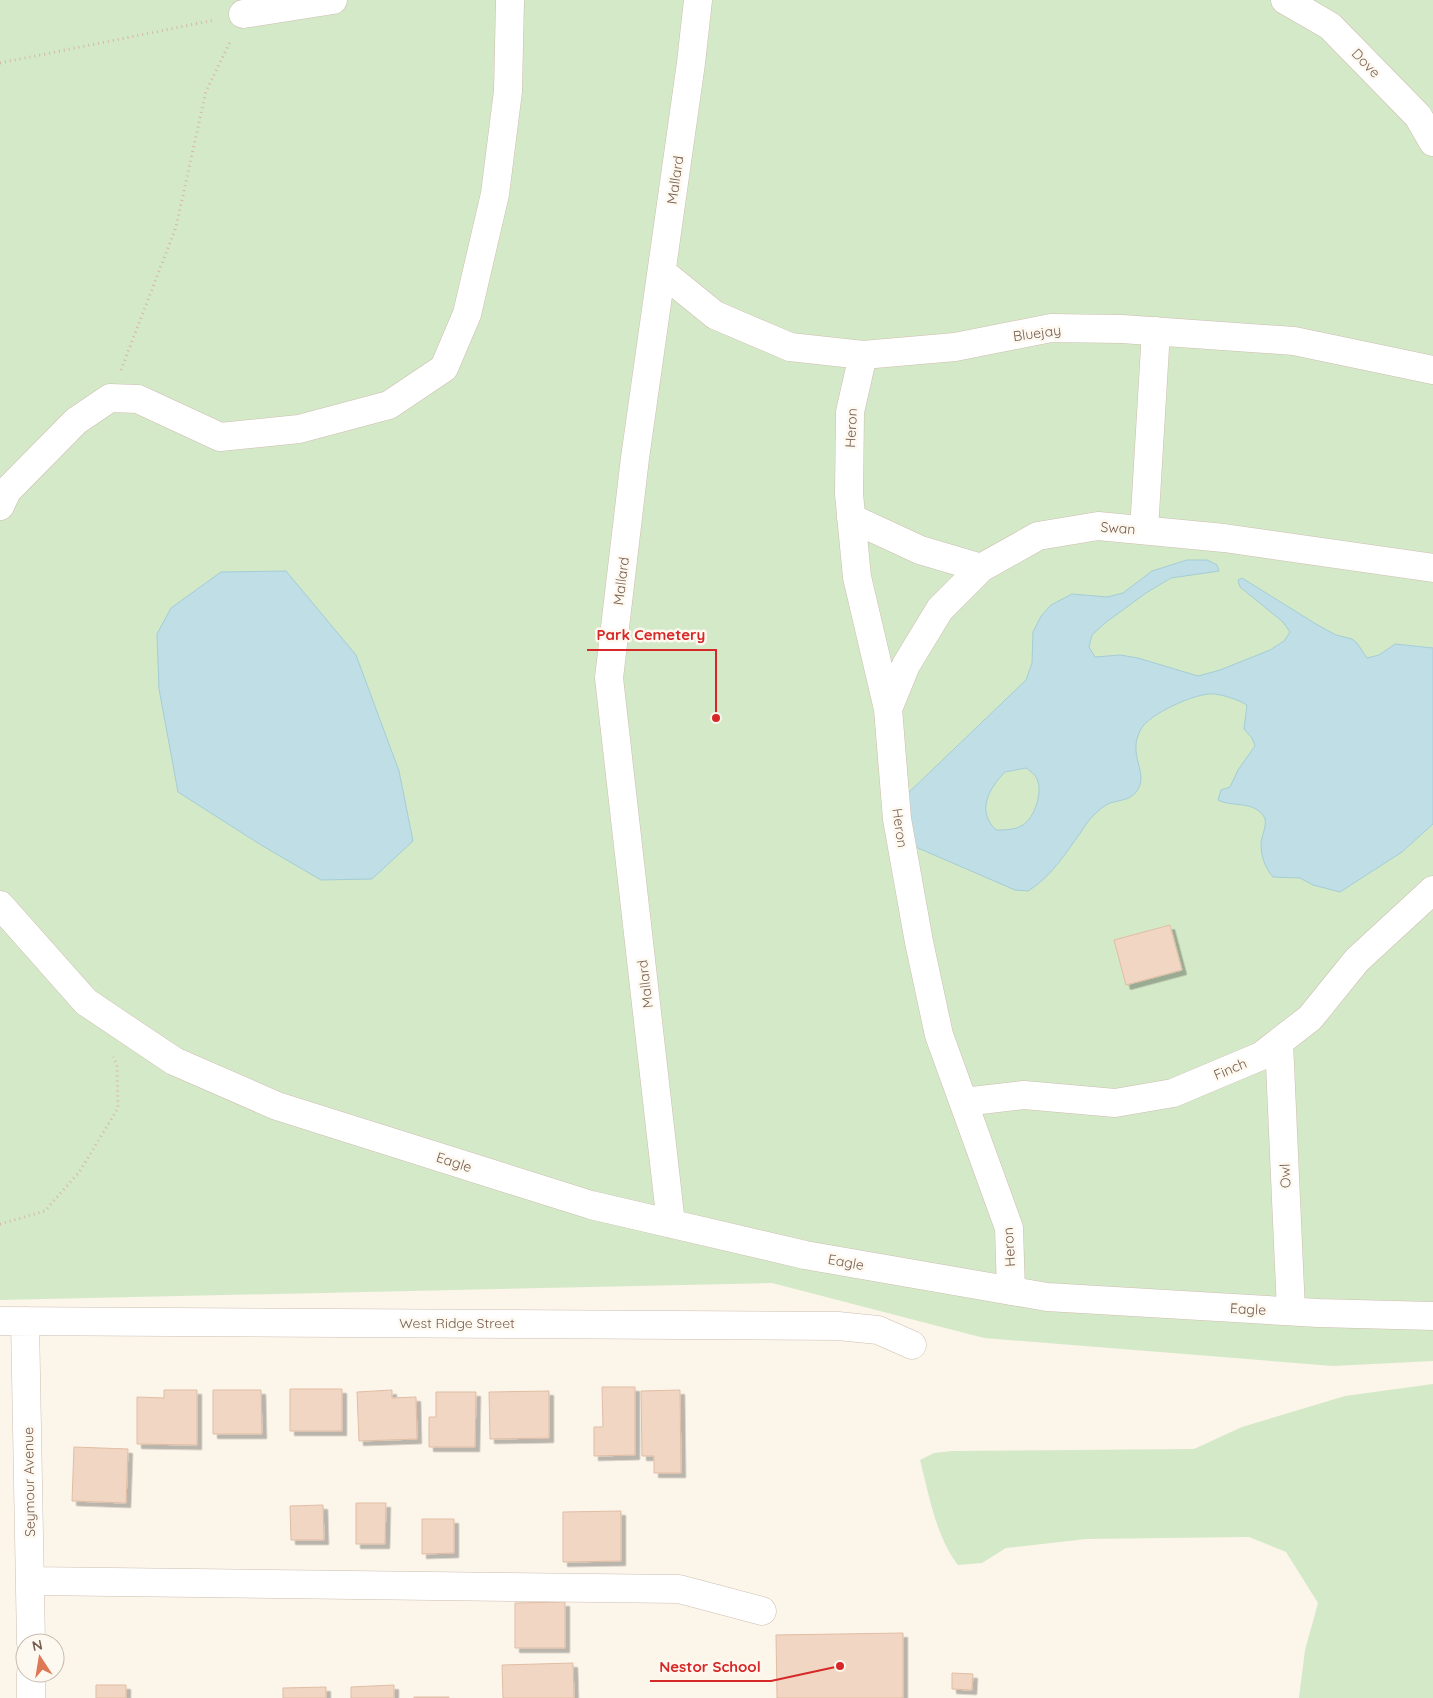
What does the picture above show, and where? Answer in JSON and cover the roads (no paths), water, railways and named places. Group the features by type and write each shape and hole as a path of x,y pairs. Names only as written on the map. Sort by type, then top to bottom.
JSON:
{"street":[{"path":"243,14 333,0"},
{"path":"0,506 7,491 76,420 110,398 138,399 220,437 299,429 389,404 444,368 467,314 495,194 508,91 510,0"},
{"name":"Mallard","path":"671,1224 609,678 635,458 698,0"},
{"name":"Dove","path":"1285,0 1330,26 1418,116 1433,142"},
{"name":"Bluejay","path":"662,272 715,315 790,347 863,355 954,347 1052,328 1156,331 1294,341 1433,370"},
{"path":"1144,530 1156,331"},
{"name":"Heron","path":"863,355 850,412 849,494 857,577 888,709 897,819 919,942 939,1035 1009,1228 1011,1291"},
{"path":"851,518 920,550 981,568"},
{"name":"Swan","path":"888,709 906,664 940,609 981,568 1038,536 1098,526 1224,538 1433,568"},
{"name":"Finch","path":"964,1102 1024,1094 1115,1103 1173,1093 1261,1056 1310,1018 1357,960 1433,890"},
{"name":"Eagle","path":"0,905 86,1002 174,1061 277,1106 591,1205 805,1255 1047,1297 1291,1311 1433,1316"},
{"name":"Owl","path":"1279,1042 1291,1311"},
{"name":"West Ridge Street","path":"13,1321 838,1326 878,1330 912,1345"},
{"name":"Seymour Avenue","path":"13,1321 31,1581 31,1633"},
{"path":"31,1581 679,1589 762,1611"},
{"path":"31,1683 31,1698"}],"water":[{"path":"1187,560 1207,560 1217,565 1219,571 1171,578 1146,593 1092,635 1089,647 1095,657 1120,655 1138,658 1198,676 1220,670 1270,650 1284,641 1290,632 1283,622 1240,587 1238,580 1242,578 1316,624 1336,635 1352,639 1367,658 1379,655 1395,644 1433,648 1433,824 1402,852 1340,892 1313,885 1300,878 1273,877 1264,862 1262,853 1261,840 1265,821 1262,814 1252,807 1218,800 1221,790 1230,787 1238,770 1255,746 1252,738 1244,729 1247,705 1222,695 1206,694 1174,705 1146,723 1137,739 1136,747 1141,777 1135,794 1108,804 1097,812 1051,872 1028,891 1015,890 918,848 907,839 906,795 1026,680 1032,663 1033,632 1041,616 1051,605 1072,594 1107,597 1123,593 1152,571","holes":["1026,768 1035,776 1039,784 1037,804 1031,816 1020,827 996,830 990,823 987,815 987,800 990,792 1005,772"]},
{"path":"286,571 356,655 399,771 413,841 372,879 321,880 261,845 178,792 159,689 157,634 171,608 221,572"}],"place":[{"name":"Park Cemetery","path":"716,718"},
{"name":"Nestor School","path":"840,1666"}]}
